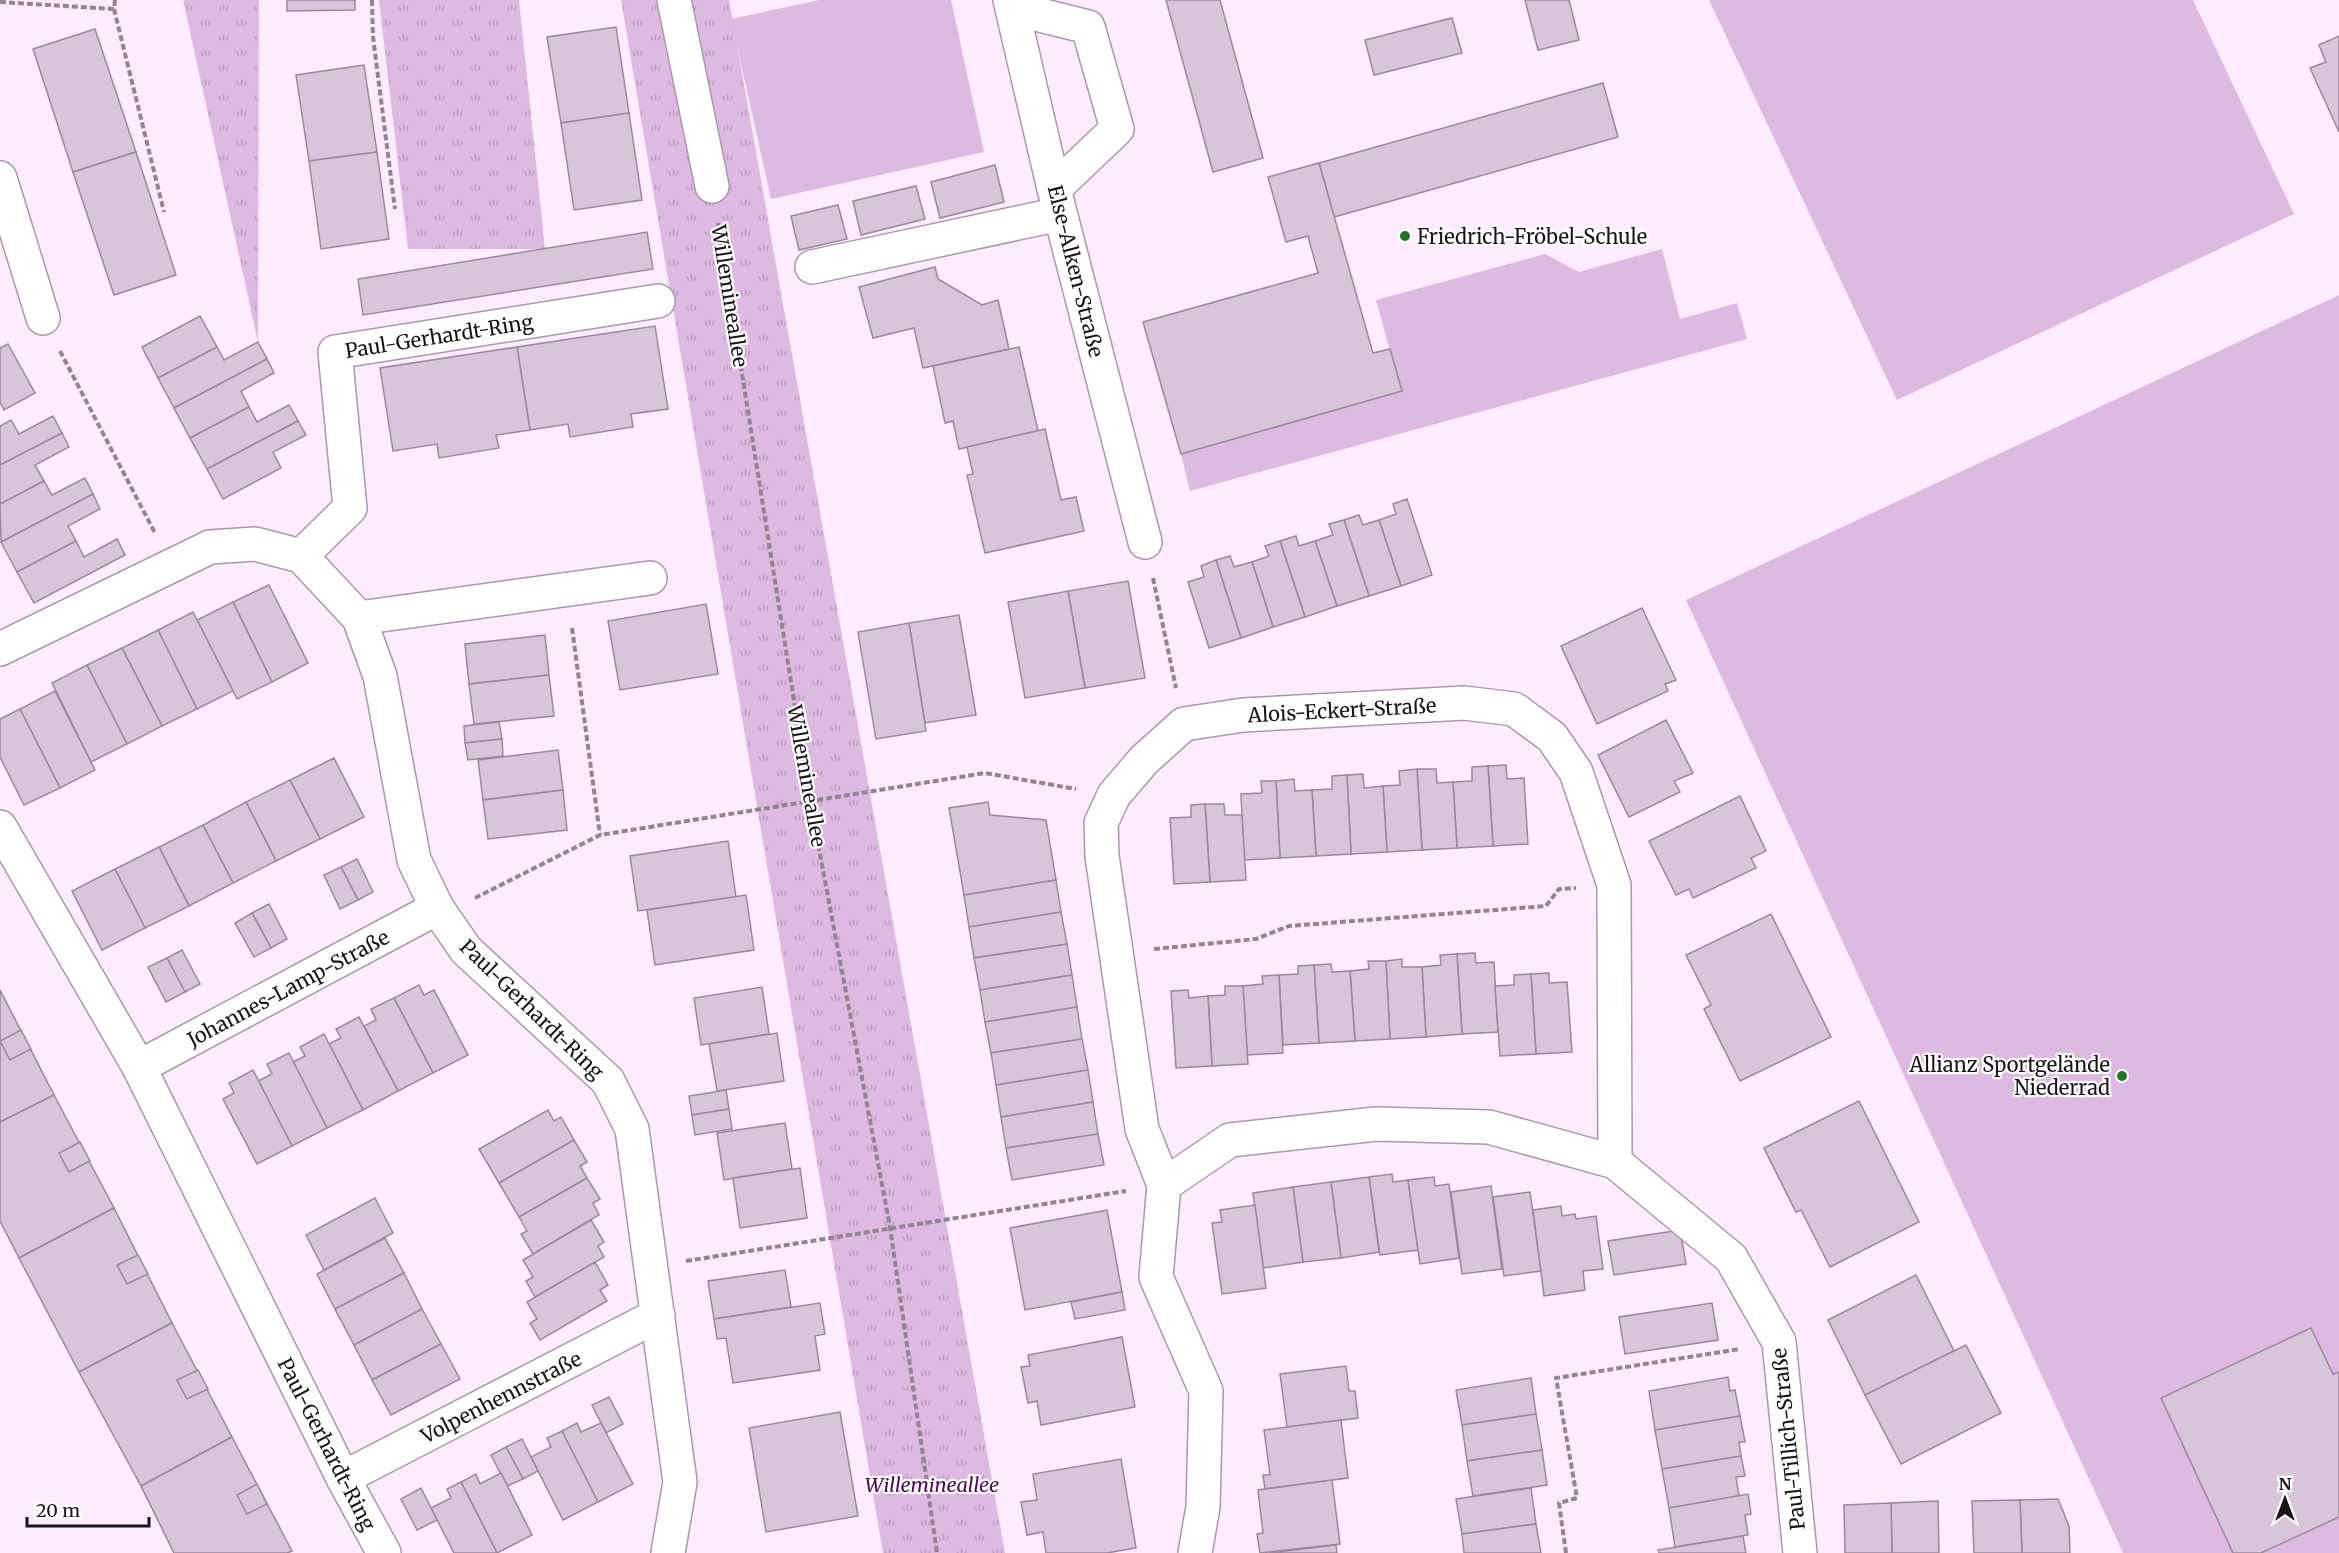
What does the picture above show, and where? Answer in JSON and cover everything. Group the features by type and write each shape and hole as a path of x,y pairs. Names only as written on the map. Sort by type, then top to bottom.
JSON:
{"street":[{"path":"674,0 712,186"},
{"path":"812,267 1057,201 1117,129 1088,27 1011,4"},
{"name":"Else-Alken-Straße","path":"1011,4 1057,201 1145,542"},
{"path":"0,178 43,318"},
{"name":"Paul-Gerhardt-Ring","path":"658,301 335,352 350,508 301,556 359,618 380,676 414,860 437,908 466,950 608,1081 632,1130 680,1482 668,1553"},
{"path":"0,649 210,547 255,544 301,556"},
{"path":"359,618 650,578"},
{"name":"Alois-Eckert-Straße","path":"1184,724 1243,715 1464,703 1514,709 1552,737 1576,772 1614,885 1615,1162"},
{"path":"1184,724 1144,760 1114,795 1101,824 1102,856 1118,952 1142,1129 1164,1185 1156,1277 1206,1391 1203,1507 1196,1553"},
{"name":"Paul-Gerhardt-Ring","path":"0,827 139,1067 343,1478 384,1553"},
{"name":"Johannes-Lamp-Straße","path":"139,1067 437,908"},
{"name":"Paul-Tillich-Straße","path":"1164,1185 1230,1140 1376,1124 1489,1127 1615,1162 1731,1258 1779,1342 1800,1553"},
{"name":"Volpenhennstraße","path":"343,1478 658,1315"}],"path":[{"path":"115,0 114,9 164,212"},
{"path":"372,0 373,37 395,209"},
{"path":"0,2 114,9"},
{"name":"Willemineallee","path":"712,186 810,801 890,1227 937,1553"},
{"path":"43,318 172,566"},
{"path":"1145,542 1184,724"},
{"path":"566,589 600,835"},
{"path":"437,908 480,897 600,835 985,773 1114,795"},
{"path":"1118,952 1256,939 1289,926 1546,906 1559,889 1614,885"},
{"path":"650,1266 1164,1185"},
{"path":"1566,1553 1559,1503 1577,1498 1556,1378 1779,1342"}],"green space":[{"path":"183,0 259,0 258,342"},
{"path":"379,0 519,0 545,249 408,249"},
{"name":"Willemineallee","path":"621,0 729,0 1005,1553 883,1553"},
{"path":"819,0 951,0 984,152 771,199 731,19"},
{"path":"1709,0 2193,0 2294,214 1897,400"},
{"path":"1662,249 1680,319 1737,303 1747,339 1190,491 1181,454 1401,391 1376,300 1545,254 1579,272"},
{"name":"Allianz Sportgelände Niederrad","path":"2339,295 2339,1553 2123,1553 1686,600"}],"building":[{"path":"287,0 355,0 355,10 287,11"},
{"path":"1166,0 1220,0 1263,158 1213,172"},
{"path":"1525,0 1569,0 1579,40 1538,50"},
{"path":"1452,18 1462,53 1374,75 1365,40"},
{"path":"616,27 629,113 561,123 547,37"},
{"path":"95,29 136,152 73,172 33,49"},
{"path":"2339,36 2339,132 2310,68 2326,62 2319,45"},
{"path":"364,65 377,152 309,161 296,75"},
{"path":"1603,83 1618,137 1334,217 1319,163"},
{"path":"629,113 642,200 574,210 561,123"},
{"path":"136,152 176,275 114,295 73,172"},
{"path":"377,152 389,239 321,249 309,161"},
{"path":"1319,163 1373,353 1390,349 1402,391 1181,454 1143,322 1318,273 1308,236 1286,242 1268,177"},
{"path":"995,165 1004,202 940,218 931,182"},
{"path":"916,186 925,219 861,235 853,201"},
{"path":"838,205 847,239 799,250 791,216"},
{"path":"647,232 653,269 363,315 358,279"},
{"path":"935,267 938,279 982,305 998,300 1009,349 923,368 914,328 873,338 859,287"},
{"path":"200,316 217,347 158,378 142,347"},
{"path":"655,326 668,409 631,414 633,427 570,437 568,424 530,430 517,347"},
{"path":"258,342 267,359 174,408 158,378 217,347 224,360"},
{"path":"8,344 35,393 4,410 0,402 0,348"},
{"path":"517,347 530,430 496,435 499,448 439,458 437,444 393,451 380,368"},
{"path":"1019,347 1038,431 959,449 953,421 945,423 933,366"},
{"path":"267,359 274,373 241,391 249,407 190,438 174,408"},
{"path":"289,405 298,421 207,469 190,438 249,407 257,422"},
{"path":"53,416 62,433 0,465 0,426 11,420 19,434"},
{"path":"298,421 306,435 273,452 281,468 223,499 207,469"},
{"path":"1045,429 1061,500 1076,497 1084,531 985,553 967,475 973,474 967,447"},
{"path":"62,433 69,447 35,465 44,481 0,504 0,465"},
{"path":"85,478 93,494 1,542 0,504 44,481 52,495"},
{"path":"93,494 100,509 68,526 76,541 17,572 1,542"},
{"path":"1407,499 1432,575 1401,586 1379,520 1396,514 1393,504"},
{"path":"1359,515 1363,525 1379,520 1401,586 1369,596 1344,520"},
{"path":"1344,520 1369,596 1337,606 1315,541 1333,535 1329,524"},
{"path":"1296,536 1299,546 1315,541 1337,606 1305,617 1280,541"},
{"path":"117,539 125,555 34,603 17,572 76,541 84,557"},
{"path":"1280,541 1305,617 1273,627 1252,562 1269,556 1265,546"},
{"path":"1230,556 1234,567 1252,562 1273,627 1241,638 1216,560"},
{"path":"1216,560 1241,638 1209,648 1188,582 1204,577 1201,566"},
{"path":"1128,581 1145,678 1085,688 1068,591"},
{"path":"269,585 308,663 272,682 233,602"},
{"path":"1068,591 1085,688 1025,698 1008,602"},
{"path":"233,602 272,682 237,699 197,620"},
{"path":"706,604 718,674 620,690 608,621"},
{"path":"1642,608 1676,680 1665,684 1668,691 1597,724 1561,646"},
{"path":"193,612 233,691 197,709 158,630"},
{"path":"959,615 976,715 925,723 909,623"},
{"path":"909,623 926,731 876,739 858,632"},
{"path":"158,630 197,709 162,726 122,648"},
{"path":"545,635 549,675 469,684 465,644"},
{"path":"122,648 162,726 127,744 87,665"},
{"path":"87,665 127,744 91,762 52,683"},
{"path":"549,675 554,716 474,724 469,684"},
{"path":"55,691 95,770 60,788 20,709"},
{"path":"20,709 60,788 24,805 0,757 0,719"},
{"path":"1666,720 1693,773 1674,781 1680,792 1629,817 1598,755"},
{"path":"499,722 502,739 465,743 464,726"},
{"path":"502,739 503,756 468,760 465,743"},
{"path":"558,750 563,790 483,800 478,760"},
{"path":"334,758 364,817 320,839 290,780"},
{"path":"1506,765 1507,779 1524,778 1528,844 1493,846 1488,766"},
{"path":"1488,766 1493,846 1457,848 1453,782 1472,781 1472,767"},
{"path":"1417,769 1436,769 1437,783 1453,782 1457,848 1422,850"},
{"path":"1417,769 1422,850 1387,852 1383,786 1400,785 1399,771"},
{"path":"1363,774 1364,788 1383,786 1387,852 1351,854 1347,775"},
{"path":"1347,775 1351,854 1316,856 1312,790 1332,789 1332,776"},
{"path":"1294,779 1295,791 1312,790 1316,856 1280,858 1276,781"},
{"path":"290,780 320,839 276,861 246,802"},
{"path":"1261,781 1276,781 1280,858 1244,860 1241,794 1262,793"},
{"path":"563,790 567,830 488,839 483,800"},
{"path":"1740,796 1766,851 1751,858 1756,868 1693,898 1689,889 1676,895 1649,841"},
{"path":"246,802 276,861 233,883 203,825"},
{"path":"988,802 990,815 1046,820 1056,880 964,895 949,808"},
{"path":"1205,804 1224,804 1225,815 1242,815 1246,880 1210,882"},
{"path":"1205,804 1210,882 1174,884 1170,818 1191,817 1191,805"},
{"path":"203,825 233,883 189,906 159,847"},
{"path":"728,841 736,897 638,911 630,856"},
{"path":"159,847 189,906 145,928 115,869"},
{"path":"357,859 373,892 358,900 341,867"},
{"path":"341,867 358,900 340,909 324,875"},
{"path":"115,869 145,928 102,950 72,891"},
{"path":"1056,880 1061,912 969,927 964,895"},
{"path":"746,895 754,950 655,965 647,910"},
{"path":"269,904 287,939 271,948 252,913"},
{"path":"1061,912 1067,944 974,958 969,927"},
{"path":"252,913 271,948 254,957 235,923"},
{"path":"1771,914 1831,1037 1740,1081 1704,1009 1711,1005 1686,955"},
{"path":"1067,944 1072,975 980,990 974,958"},
{"path":"182,950 200,984 185,992 167,958"},
{"path":"1475,953 1476,963 1494,962 1498,1032 1462,1034 1457,954"},
{"path":"1457,954 1462,1034 1426,1037 1422,967 1441,965 1440,955"},
{"path":"167,958 185,992 166,1002 148,967"},
{"path":"1402,959 1402,967 1422,967 1426,1037 1390,1039 1386,961"},
{"path":"1368,961 1386,961 1390,1039 1355,1041 1350,971 1369,969"},
{"path":"1331,964 1332,972 1350,971 1355,1041 1319,1043 1314,965"},
{"path":"1314,965 1319,1043 1283,1045 1279,975 1298,974 1298,966"},
{"path":"1549,973 1549,983 1567,982 1572,1052 1536,1054 1531,974"},
{"path":"1531,974 1536,1054 1500,1056 1495,986 1514,985 1514,975"},
{"path":"1072,975 1077,1007 985,1022 980,990"},
{"path":"1279,975 1283,1053 1247,1055 1243,986 1263,984 1262,976"},
{"path":"419,985 424,995 434,990 468,1055 433,1073 394,998"},
{"path":"1225,986 1243,986 1248,1064 1212,1066 1208,996 1225,995"},
{"path":"762,987 769,1034 701,1045 694,998"},
{"path":"0,990 54,1095 0,1122"},
{"path":"1188,990 1189,998 1208,996 1212,1066 1176,1068 1171,991"},
{"path":"394,998 433,1073 398,1091 364,1026 376,1020 371,1009"},
{"path":"1077,1007 1082,1039 991,1053 985,1022"},
{"path":"359,1017 398,1091 363,1110 329,1044 341,1038 336,1029"},
{"path":"21,1030 31,1049 10,1060 0,1041"},
{"path":"777,1033 784,1081 717,1091 709,1044"},
{"path":"324,1034 363,1110 327,1128 293,1062 305,1056 300,1047"},
{"path":"1082,1039 1088,1070 996,1085 991,1053"},
{"path":"289,1053 327,1128 292,1146 258,1081 272,1074 267,1064"},
{"path":"253,1070 292,1146 257,1164 223,1099 234,1093 229,1083"},
{"path":"1088,1070 1093,1102 1001,1117 996,1085"},
{"path":"726,1090 729,1109 692,1115 689,1096"},
{"path":"54,1095 114,1208 19,1258 0,1221 0,1122"},
{"path":"1859,1101 1919,1222 1830,1267 1801,1210 1796,1212 1764,1148"},
{"path":"1093,1102 1098,1134 1006,1148 1001,1117"},
{"path":"729,1109 732,1129 695,1135 692,1115"},
{"path":"548,1110 554,1121 561,1117 574,1140 499,1183 479,1149"},
{"path":"785,1123 792,1169 724,1180 717,1133"},
{"path":"1098,1134 1104,1165 1012,1180 1006,1148"},
{"path":"574,1140 587,1162 580,1166 587,1178 519,1217 499,1183"},
{"path":"80,1142 90,1161 69,1172 59,1153"},
{"path":"800,1168 807,1218 740,1228 733,1178"},
{"path":"1392,1174 1393,1182 1408,1180 1418,1250 1380,1255 1369,1177"},
{"path":"1369,1177 1379,1252 1341,1258 1331,1182"},
{"path":"1434,1177 1435,1186 1449,1184 1459,1258 1420,1264 1408,1180"},
{"path":"587,1178 600,1199 593,1203 599,1215 533,1254 521,1234 527,1231 519,1217"},
{"path":"1331,1182 1341,1258 1303,1262 1293,1187"},
{"path":"1491,1186 1502,1269 1462,1274 1451,1192"},
{"path":"1293,1187 1303,1262 1263,1268 1253,1193"},
{"path":"1530,1192 1541,1271 1504,1276 1493,1197"},
{"path":"375,1198 393,1233 324,1270 306,1235"},
{"path":"1255,1205 1266,1288 1222,1294 1212,1223 1222,1222 1220,1210"},
{"path":"1561,1206 1562,1216 1575,1214 1576,1219 1596,1216 1603,1269 1583,1271 1585,1290 1544,1296 1533,1210"},
{"path":"114,1208 172,1323 79,1372 19,1258"},
{"path":"1107,1210 1122,1292 1025,1310 1010,1228"},
{"path":"591,1220 604,1242 598,1246 604,1257 535,1297 526,1281 533,1277 523,1260"},
{"path":"1680,1230 1686,1264 1614,1275 1608,1241"},
{"path":"385,1238 404,1273 335,1309 317,1274"},
{"path":"138,1255 148,1274 127,1284 117,1265"},
{"path":"595,1262 608,1285 600,1290 607,1301 540,1340 530,1323 537,1319 527,1302"},
{"path":"785,1270 791,1307 714,1319 708,1281"},
{"path":"404,1273 422,1309 354,1345 335,1309"},
{"path":"1916,1275 1954,1351 1865,1395 1828,1320"},
{"path":"1122,1292 1125,1310 1075,1319 1071,1302"},
{"path":"820,1303 825,1334 815,1336 820,1370 733,1383 726,1338 717,1339 714,1319"},
{"path":"1712,1303 1718,1340 1625,1354 1619,1317"},
{"path":"422,1309 441,1344 372,1380 354,1345"},
{"path":"172,1323 232,1437 141,1486 79,1372"},
{"path":"2311,1328 2333,1374 2339,1372 2339,1517 2261,1553 2233,1553 2161,1398"},
{"path":"1122,1337 1135,1407 1041,1425 1037,1401 1028,1403 1021,1367 1030,1366 1028,1355"},
{"path":"441,1344 460,1379 391,1415 372,1380"},
{"path":"1966,1345 2001,1413 1901,1464 1865,1395"},
{"path":"1346,1366 1349,1391 1355,1391 1358,1418 1287,1427 1280,1374"},
{"path":"198,1370 208,1389 187,1399 177,1380"},
{"path":"1728,1377 1730,1391 1735,1390 1740,1416 1655,1430 1649,1391"},
{"path":"1531,1378 1536,1414 1462,1425 1456,1390"},
{"path":"609,1397 623,1424 606,1433 592,1405"},
{"path":"840,1412 858,1516 766,1532 749,1428"},
{"path":"1536,1414 1542,1450 1467,1461 1462,1425"},
{"path":"1740,1416 1745,1442 1739,1442 1741,1456 1662,1469 1655,1430"},
{"path":"1341,1420 1348,1478 1265,1489 1263,1475 1270,1475 1264,1430"},
{"path":"577,1423 581,1432 601,1423 633,1484 598,1502 562,1431"},
{"path":"562,1431 598,1502 563,1520 531,1457 551,1447 547,1438"},
{"path":"232,1437 292,1551 287,1553 174,1553 141,1486"},
{"path":"522,1439 538,1471 523,1479 506,1447"},
{"path":"506,1447 523,1479 507,1486 491,1455"},
{"path":"1542,1450 1547,1485 1473,1496 1467,1461"},
{"path":"1741,1456 1745,1476 1736,1477 1739,1496 1669,1508 1662,1469"},
{"path":"1121,1459 1136,1548 1107,1553 1046,1553 1043,1532 1027,1535 1021,1502 1037,1500 1033,1474"},
{"path":"501,1473 532,1535 497,1553 461,1482 476,1474 480,1484"},
{"path":"1332,1480 1340,1544 1260,1553 1257,1534 1263,1533 1258,1490"},
{"path":"461,1482 497,1553 454,1553 431,1508 451,1498 447,1489"},
{"path":"257,1484 267,1504 247,1514 237,1495"},
{"path":"421,1488 437,1520 417,1530 401,1499"},
{"path":"1531,1488 1536,1524 1462,1534 1456,1499"},
{"path":"1748,1494 1751,1514 1745,1515 1748,1535 1675,1547 1669,1508"},
{"path":"2058,1499 2069,1526 2070,1553 2022,1553 2020,1500"},
{"path":"2020,1500 2022,1553 1974,1553 1972,1501"},
{"path":"1938,1501 1939,1553 1892,1553 1891,1503"},
{"path":"1891,1503 1892,1553 1845,1553 1844,1505"},
{"path":"1536,1524 1541,1553 1464,1553 1462,1534"},
{"path":"1743,1536 1746,1553 1659,1553 1658,1550"},
{"path":"1336,1545 1337,1553 1269,1553"}],"place":[{"name":"Friedrich-Fröbel-Schule","path":"1405,236"},
{"name":"Allianz Sportgelände Niederrad","path":"2122,1076"}]}
